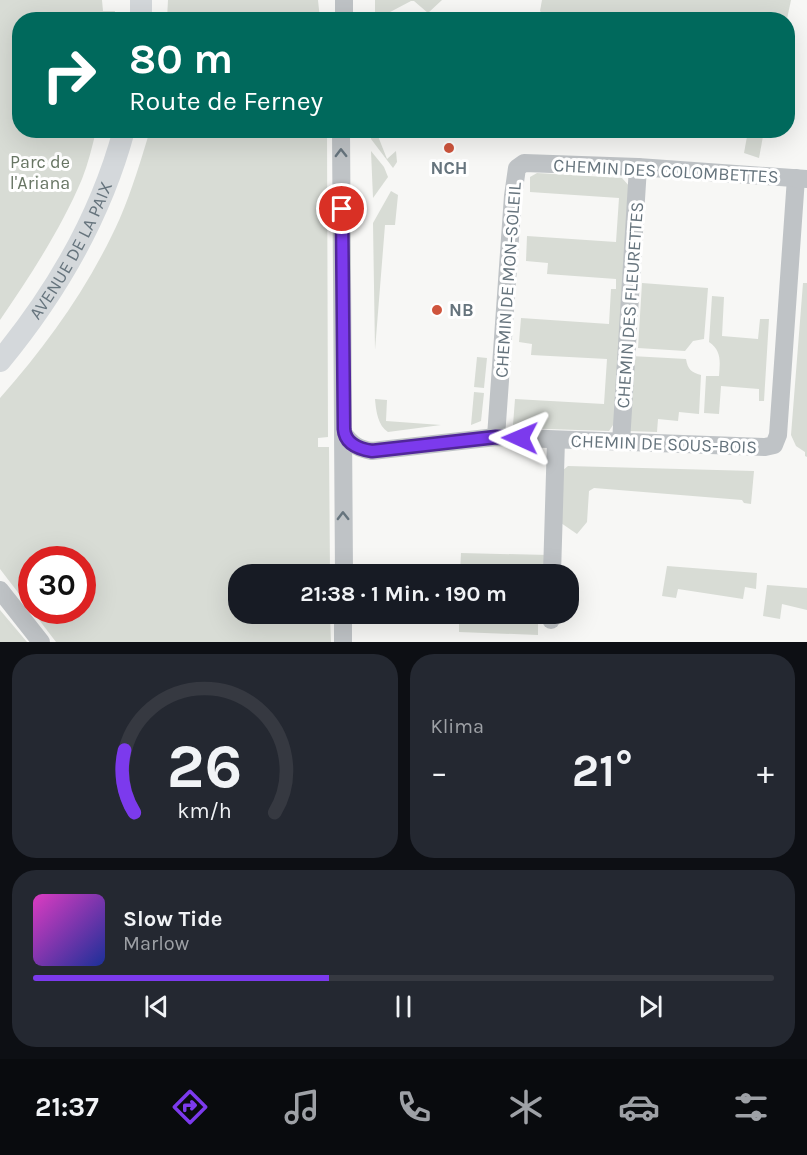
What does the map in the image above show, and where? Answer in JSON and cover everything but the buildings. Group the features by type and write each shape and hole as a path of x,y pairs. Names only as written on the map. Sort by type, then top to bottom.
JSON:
{"main road":[{"name":"AVENUE DE LA PAIX","path":"0,361 51,291 80,242 98,207 121,138"}],"street":[{"path":"341,138 344,564"},
{"name":"CHEMIN DES COLOMBETTES","path":"524,163 639,167 801,178"},
{"name":"CHEMIN DE MON-SOLEIL","path":"496,437 515,172 524,163"},
{"name":"CHEMIN DES FLEURETTES","path":"621,442 639,167"},
{"name":"CHEMIN DE SOUS-BOIS","path":"344,434 360,449 372,451 496,437 765,447 774,445 778,435 801,178"},
{"path":"552,564 556,440"},
{"path":"0,590 41,642"},
{"path":"343,624 343,642"}],"green space":[{"name":"Parc de l'Ariana","path":"0,0 102,0 103,11 115,12 12,12 12,138 94,138 84,173 65,215 0,320"},
{"path":"168,0 318,0 319,12 167,12"},
{"path":"375,0 442,0 429,12 411,1 390,12 375,12"},
{"path":"542,0 791,0 788,12 540,11"},
{"path":"148,138 327,138 328,437 318,438 318,447 329,447 330,564 228,564 228,624 330,624 331,642 56,642 42,624 96,624 96,546 18,546 18,592 0,569 0,398 35,357 82,290 108,243 124,207"},
{"path":"379,138 387,159 396,151 397,162 393,168 371,139"},
{"path":"747,138 763,138 759,158 744,153"},
{"path":"371,151 384,167 388,177 373,198"},
{"path":"537,173 622,178 630,187 615,422 609,431 516,428 513,425 515,399 604,404 607,359 531,355 532,344 519,342 521,318 609,324 611,289 616,289 616,279 547,274 548,263 526,261 527,236 616,242 619,198 530,192 530,177"},
{"path":"391,191 398,195 395,225 385,225 375,350 373,223"},
{"path":"642,283 708,288 704,339 693,341 685,351 638,348"},
{"path":"803,283 807,283 807,457 805,452 796,446 791,435"},
{"path":"712,296 724,297 722,336 758,339 760,319 769,319 764,401 759,401 759,389 721,386 719,414 704,413 706,376 719,376 718,353 709,342"},
{"path":"631,356 686,359 690,370 701,375 699,414 679,412 678,421 658,419 657,432 628,431"},
{"path":"477,357 487,358 484,388 474,387"},
{"path":"474,392 484,393 481,421 471,425"},
{"path":"375,399 387,400 386,421 441,425 388,432 380,422"},
{"path":"568,466 754,471 751,504 744,503 742,500 594,488 589,491 587,522 577,534 561,523 562,471"},
{"path":"461,553 548,555 548,564 460,564"},
{"path":"667,566 757,573 756,589 745,587 743,599 678,589 676,598 662,596"},
{"path":"767,585 807,588 807,610 782,604 780,619 763,616"},
{"path":"0,610 27,642 0,642"},
{"path":"459,624 538,624 538,635 459,632"}],"place":[{"name":"NCH","path":"449,148"},
{"name":"NB","path":"437,310"}],"route":[{"path":"342,209 344,434 350,442 360,449 372,451 496,437 520,438"}]}
